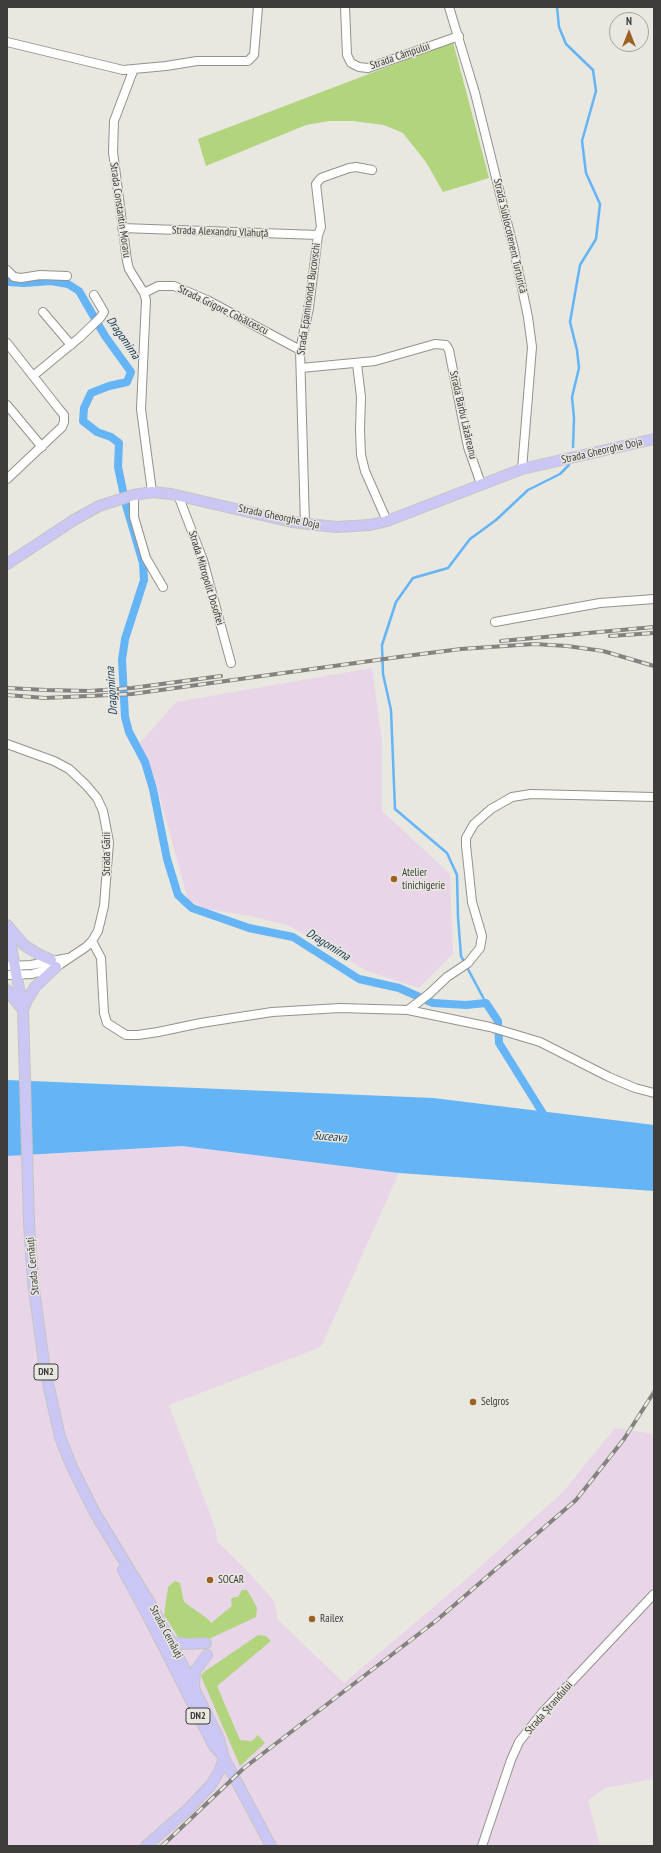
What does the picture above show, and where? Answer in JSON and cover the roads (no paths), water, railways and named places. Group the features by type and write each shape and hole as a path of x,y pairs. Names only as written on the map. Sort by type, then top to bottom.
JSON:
{"main road":[{"name":"Strada Gheorghe Doja","path":"8,561 99,506 132,495 152,492 178,495 306,524 354,527 387,521 481,484 522,470 654,439"},
{"path":"7,926 24,945 54,964 31,993 23,1010 7,990"},
{"name":"DN2","path":"7,926 11,971 23,1010"},
{"name":"Strada Cernăuți","path":"23,1010 29,1223 35,1295 45,1370 63,1445 73,1470 95,1513 153,1608 219,1739 224,1758"},
{"name":"Strada Cernăuți","path":"95,1513 107,1542 149,1618 214,1746 224,1758 271,1846"},
{"path":"170,1642 188,1644 206,1643"},
{"path":"194,1688 195,1671 207,1655"},
{"path":"146,1846 187,1810 211,1785 220,1770 224,1758"}],"street":[{"path":"7,42 123,70 133,70 197,61 248,61 254,55 258,7"},
{"name":"Strada Câmpului","path":"345,7 347,55 351,63 359,67 368,68 458,36"},
{"name":"Strada Sublocotenent Turturică","path":"449,7 475,93 514,250 531,332 531,358 522,470"},
{"name":"Strada Constantin Moraru","path":"133,70 114,121 112,134 113,158 126,261 129,269 144,293 146,307 141,409 152,492"},
{"name":"Strada Epaminonda Bucovschi","path":"306,524 300,350 314,276 318,235 321,227 316,187 318,180 349,168 356,167 372,170"},
{"name":"Strada Alexandru Vlahuță","path":"122,228 318,235"},
{"path":"7,270 14,277 22,278 40,275 67,276"},
{"name":"Strada Grigore Cobălcescu","path":"144,293 158,286 174,286 214,304 300,350"},
{"path":"33,376 71,345 100,318 104,312 94,295"},
{"path":"43,312 71,345"},
{"path":"7,343 64,415 62,427 7,479"},
{"name":"Strada Barbu Lăzăreanu","path":"357,364 375,361 435,344 446,345 449,350 468,447 481,484"},
{"path":"301,368 357,364 362,397 360,430 361,455 365,471 387,521"},
{"path":"7,405 42,447"},
{"path":"132,495 134,517 146,558 163,587"},
{"name":"Strada Mitropolit Dosoftei","path":"178,495 203,560 231,663"},
{"path":"495,622 600,603 654,599"},
{"name":"Strada Gării","path":"7,744 48,758 69,769 86,785 97,798 103,811 109,842 106,883 101,919 98,931 92,941 71,957 32,974 11,971"},
{"path":"408,1010 429,994 447,977 474,957 480,948 482,936 472,902 466,838 474,824 491,809 512,797 525,795 654,797"},
{"path":"92,941 101,958 104,1013 107,1023 126,1035 150,1034 201,1023 272,1012 340,1008 408,1010 490,1027 540,1042 609,1077 635,1088 654,1093"},
{"name":"Strada Ștrandului","path":"482,1846 511,1760 520,1742 542,1713 654,1594"}],"water":[{"name":"Suceava","path":"7,1080 433,1098 654,1125 654,1191 399,1173 182,1146 7,1156"}],"waterway":[{"path":"557,7 559,27 566,44 593,70 596,91 582,141 586,173 600,204 596,239 580,265 570,322 577,350 579,368 572,397 574,418 573,447"},
{"name":"Dragomirna","path":"7,279 9,282 24,283 51,281 68,284 79,291 105,336 131,372 127,382 109,386 91,393 84,408 83,421 97,432 111,437 119,443 118,467 126,505 143,563 144,580 125,639 122,660 125,717 129,732 145,762 153,789 167,859 178,895 192,908 249,928 293,937 359,979 399,988 433,1003 466,1005 486,1003 498,1021 499,1043 547,1120"},
{"path":"486,1003 461,956 457,875 447,853 395,809 391,710 383,674 382,645 396,602 413,578 448,568 470,539 496,520 528,490 560,474 569,465"}],"railway":[{"path":"501,641 654,627"},
{"path":"610,636 654,633"},
{"path":"7,695 45,698 132,694 461,649 534,644 567,646 603,651 654,666"},
{"path":"7,688 89,691 132,688 221,676"},
{"path":"162,1846 244,1768 437,1620 576,1500 624,1439 654,1392"}],"place":[{"name":"Atelier tinichigerie","path":"394,879"},
{"name":"Selgros","path":"473,1402"},
{"name":"SOCAR","path":"210,1580"},
{"name":"Railex","path":"312,1619"}]}
